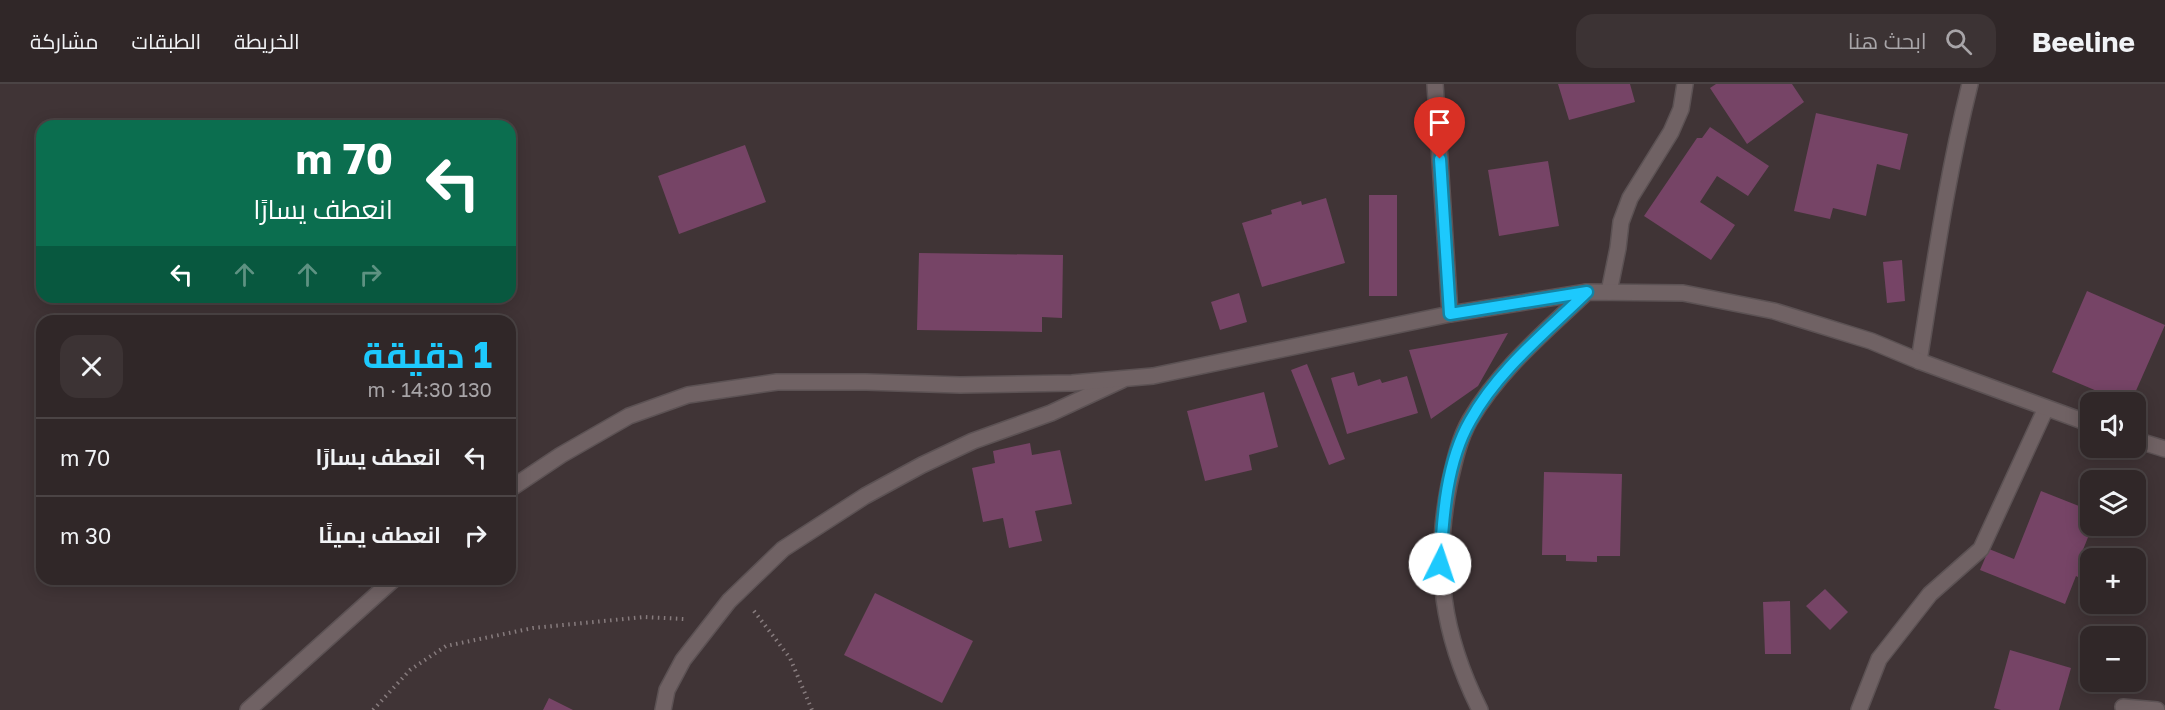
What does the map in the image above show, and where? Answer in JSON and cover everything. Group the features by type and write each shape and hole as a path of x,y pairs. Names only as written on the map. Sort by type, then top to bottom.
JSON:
{"street":[{"path":"1436,84 1450,314"},
{"path":"1609,292 1621,222 1630,198 1671,132 1681,109 1685,84"},
{"path":"1919,361 1941,224 1959,128 1970,84"},
{"path":"1480,710 1469,687 1449,629 1440,564 1444,513 1454,461 1469,421 1500,377 1587,292"},
{"path":"516,485 561,455 629,416 688,395 777,382 960,385 1072,383 1153,376 1450,314 1587,292 1683,293 1774,311 1871,341 2080,420"},
{"path":"663,710 667,690 678,670 714,621 740,591 783,549 865,496 922,465 973,441 1051,413 1125,378"},
{"path":"1859,710 1879,659 1930,594 1981,549 2046,408"},
{"path":"2146,443 2165,449"},
{"path":"248,710 387,585"},
{"path":"2123,706 2157,710"}],"path":[{"path":"740,591 790,658 812,710"},
{"path":"373,710 410,669 446,646 533,628 633,618 714,621"}],"building":[{"path":"1558,84 1630,84 1635,102 1569,120"},
{"path":"1716,84 1792,84 1804,102 1747,144 1710,88"},
{"path":"1816,113 1908,134 1900,170 1877,164 1866,216 1833,208 1830,219 1794,211"},
{"path":"1710,127 1769,166 1748,196 1717,176 1700,202 1735,225 1711,260 1644,216 1697,138 1702,138"},
{"path":"745,145 766,202 679,234 658,176"},
{"path":"1548,161 1559,226 1499,236 1488,170"},
{"path":"1369,195 1397,195 1397,296 1369,296"},
{"path":"1326,198 1345,263 1262,287 1242,223 1272,214 1271,210 1301,201 1302,205"},
{"path":"919,253 1063,255 1062,318 1042,317 1042,332 917,330"},
{"path":"1902,260 1905,301 1887,303 1883,262"},
{"path":"2087,291 2165,325 2135,392 2099,392 2052,372"},
{"path":"1239,293 1247,322 1220,330 1211,302"},
{"path":"1508,333 1478,386 1431,419 1409,350"},
{"path":"1307,364 1345,459 1329,465 1291,370"},
{"path":"1354,372 1358,386 1380,379 1382,383 1407,376 1418,413 1347,434 1331,378"},
{"path":"1264,392 1278,447 1249,455 1252,470 1205,481 1187,411"},
{"path":"1030,443 1032,455 1060,450 1072,504 1035,511 1042,541 1009,548 1003,518 983,522 972,468 995,463 993,451"},
{"path":"1544,472 1622,474 1620,556 1597,556 1597,562 1566,561 1566,555 1542,555"},
{"path":"2041,491 2080,506 2080,536 2089,536 2084,548 2080,548 2078,562 2080,563 2080,578 2076,576 2065,604 1980,570 1989,549 2014,559"},
{"path":"1825,589 1848,612 1830,630 1806,606"},
{"path":"875,593 973,641 942,703 844,655"},
{"path":"1790,601 1791,654 1765,654 1763,602"},
{"path":"2010,650 2071,668 2059,710 1994,708"},
{"path":"549,698 573,710 543,710"}],"route":[{"path":"1440,159 1450,314 1587,292 1500,377 1469,421 1454,461 1444,513 1440,564"}]}
